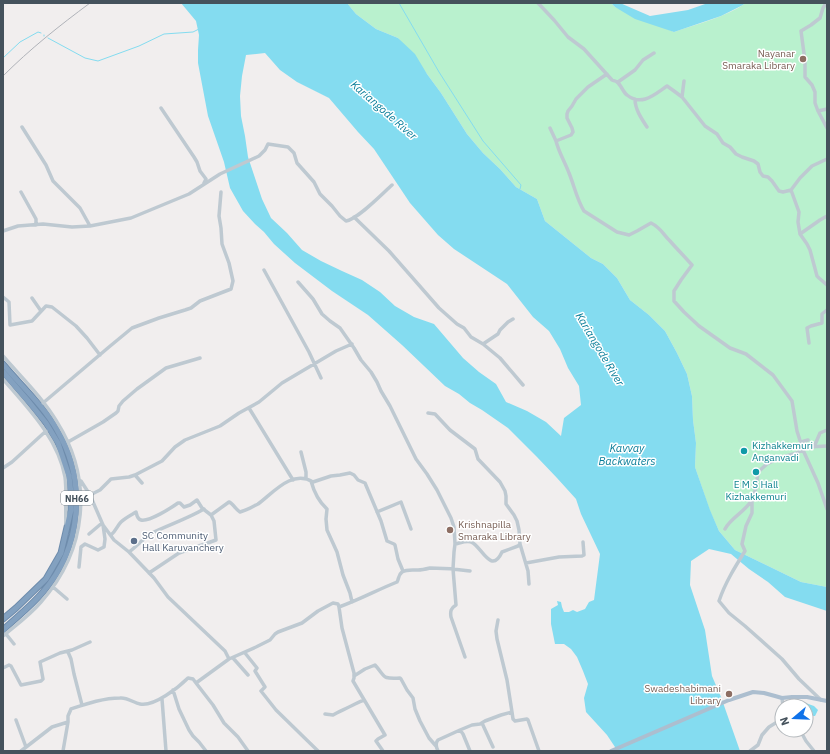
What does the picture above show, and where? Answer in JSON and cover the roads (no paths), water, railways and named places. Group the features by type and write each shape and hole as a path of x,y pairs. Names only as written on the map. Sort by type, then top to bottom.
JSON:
{"highway":[{"name":"NH66","path":"3,364 46,413 57,428 64,441 77,488 77,508 74,529 63,563 44,591 4,633"},
{"name":"NH66","path":"3,372 46,423 58,443 69,476 71,493 71,510 61,553 46,579 3,619"}],"main road":[{"path":"611,751 729,700 753,692 764,693 782,698 812,698"},
{"path":"814,698 827,701"}],"street":[{"path":"538,3 568,37 584,49 613,81 618,82 628,95 634,99 646,99 667,86 682,98 705,126 717,134 723,143 730,147 736,154 758,164 760,172 763,176 768,177 772,181 778,191 783,192 791,190 812,166 827,159"},
{"path":"826,3 820,18 800,31 805,61 805,77 812,85 815,92 815,103 827,128"},
{"path":"618,82 635,70 642,60 654,54"},
{"path":"556,142 573,132 567,114 568,110 576,99 588,87 607,74"},
{"path":"682,98 684,81"},
{"path":"634,99 639,115 647,127"},
{"path":"161,108 197,162 200,171 206,179 204,184"},
{"path":"818,111 827,109"},
{"path":"22,127 46,165 53,181 80,208 90,226"},
{"path":"550,128 584,211 617,232 629,235 651,222 658,226 692,265 674,291 674,301 699,326 730,348 746,354 773,375 792,401 797,431 803,450 827,509"},
{"path":"3,231 18,226 43,224 72,227 90,226 132,218 189,194 220,174 259,156 268,144 288,147 294,153 297,163 314,182 320,194 346,221 351,220 392,185"},
{"path":"791,190 799,212 798,222 800,234 810,250 817,276 827,285"},
{"path":"21,192 36,219 36,225"},
{"path":"43,403 132,328 191,308 200,301 231,288 233,281 229,263 222,244 219,216 221,192"},
{"path":"800,234 827,216"},
{"path":"354,217 389,251 439,308 457,324 464,328 471,338 484,344 500,358 523,385"},
{"path":"264,270 309,352 320,378"},
{"path":"298,282 313,298 322,314 340,328 352,344 361,360 371,372 390,406 416,459 437,490 453,524 455,544 453,569 456,605 452,607 450,611 465,657"},
{"path":"3,297 9,302 10,326 32,321 46,306 52,307 76,326 100,355"},
{"path":"32,298 41,310"},
{"path":"809,343 807,328 822,323 822,314 825,310 827,310"},
{"path":"484,344 498,334 500,330 513,319"},
{"path":"90,495 100,490 111,479 135,475 162,461 175,447 185,440 220,426 259,402 282,383 336,351 352,344"},
{"path":"3,356 57,421 68,442 76,466 81,496 81,512 78,530 68,563 54,587 32,612 4,633 14,644"},
{"path":"68,442 116,414 123,401 157,373 166,368 200,358"},
{"path":"3,379 37,418 54,446 65,477 67,531"},
{"path":"249,408 293,480"},
{"path":"428,413 435,414 450,430 475,449 478,459 500,482 505,491 506,504 517,522 520,544 528,571 529,584"},
{"path":"814,447 820,433 827,430"},
{"path":"3,468 12,462 46,431"},
{"path":"801,442 808,440"},
{"path":"725,529 728,523 745,508 752,499 756,488 758,472 767,464 779,458 797,453 808,447 827,446"},
{"path":"301,452 306,478"},
{"path":"211,516 229,502 236,510 240,512 247,510 290,480 306,478 313,482 331,476 340,476 350,473 358,480 365,483 387,541 395,545 403,571"},
{"path":"135,475 142,483"},
{"path":"79,479 90,495 103,524 114,540 129,552 149,573 168,597 248,675"},
{"path":"311,480 314,492 322,505 327,509 327,530 337,552 352,602"},
{"path":"752,499 752,513 746,526 742,544 745,551 732,572 719,601 729,613 782,659 799,679 821,700"},
{"path":"111,535 115,532 122,521 136,512 137,517 141,520 150,519 178,503 184,507 197,500 214,521 216,540 179,553 149,573"},
{"path":"377,512 401,502 411,529"},
{"path":"129,552 149,535 182,519 190,517 204,509"},
{"path":"89,534 103,524"},
{"path":"79,567 81,547 86,544 98,550 104,547 103,524"},
{"path":"455,544 468,542 474,543 478,546 487,559 491,561 496,560 501,556 502,552 520,544"},
{"path":"526,563 558,557 582,556 584,555 583,542"},
{"path":"339,607 396,582 403,571 429,568 470,571"},
{"path":"54,587 67,599"},
{"path":"196,683 231,659 270,640 278,632 302,623 318,611 334,603 338,604 342,628 354,676 353,682 385,734 376,741 383,751"},
{"path":"498,620 496,631 497,639 507,680 513,719 515,721 523,719 528,720 539,751"},
{"path":"3,668 9,665 11,666 21,685 41,681 43,679 40,662 90,642"},
{"path":"68,652 82,705"},
{"path":"245,652 257,668 255,670 265,687 261,691 276,710 318,751"},
{"path":"354,676 375,665 383,676 388,678 400,678 413,698 415,709 420,721 438,751"},
{"path":"63,751 68,716 71,709 93,702 122,697 148,705 162,699 188,678 193,679 210,701 224,723 238,737 248,751"},
{"path":"173,690 179,709 189,730 200,742 205,751"},
{"path":"162,699 166,751"},
{"path":"325,714 333,715 364,700"},
{"path":"436,746 436,742 438,740 460,730 512,712"},
{"path":"16,720 26,746"},
{"path":"20,751 52,727 68,722"},
{"path":"482,723 493,747"},
{"path":"750,751 758,745 762,735 774,724"},
{"path":"460,730 470,751"},
{"path":"804,738 814,751"}],"water":[{"name":"Kavvay Backwaters","path":"181,3 347,3 356,14 376,29 398,38 415,54 467,134 483,153 516,187 537,199 545,221 591,258 603,264 617,278 630,300 649,315 665,331 687,374 692,396 696,443 695,467 719,531 735,550 801,582 827,587 827,611 785,597 731,554 709,549 691,561 690,585 705,630 712,676 740,751 616,751 607,735 586,712 584,698 588,684 583,671 577,657 571,649 564,644 555,644 551,624 551,609 558,605 557,601 561,602 564,612 573,610 577,612 585,609 589,602 594,600 600,554 581,514 576,499 508,428 445,386 368,315 332,291 295,263 274,244 243,211 230,188 224,162 208,116 198,63 199,35 196,21","holes":["265,53 280,70 297,82 329,98 374,149 410,203 438,235 454,249 507,284 533,317 549,331 579,386 581,405 564,418 561,436 546,422 527,411 506,402 496,384 463,358 434,324 414,317 395,306 380,292 362,280 321,261 302,250 271,218 262,199 248,157 241,116 240,96 246,55"]},
{"path":"611,3 620,3 650,16 688,10 708,3 746,3 721,16 674,32 635,19"},
{"path":"814,706 818,710 814,716"}],"waterway":[{"path":"399,3 439,72 483,141 521,185 520,189"},
{"path":"48,38 85,58 98,61 139,46 164,34 193,32 199,29"},
{"path":"3,58 20,42 38,32 41,33"}],"railway":[{"path":"3,76 45,38 90,3"}],"place":[{"name":"Nayanar Smaraka Library","path":"803,59"},
{"name":"Kizhakkemuri Anganvadi","path":"744,451"},
{"name":"E M S Hall Kizhakkemuri","path":"756,472"},
{"name":"Krishnapilla Smaraka Library","path":"450,530"},
{"name":"SC Community Hall Karuvanchery","path":"134,541"},
{"name":"Swadeshabimani Library","path":"729,694"}],"water label":[{"name":"Kariangode River","path":"384,110"},
{"name":"Kariangode River","path":"600,349"}]}
